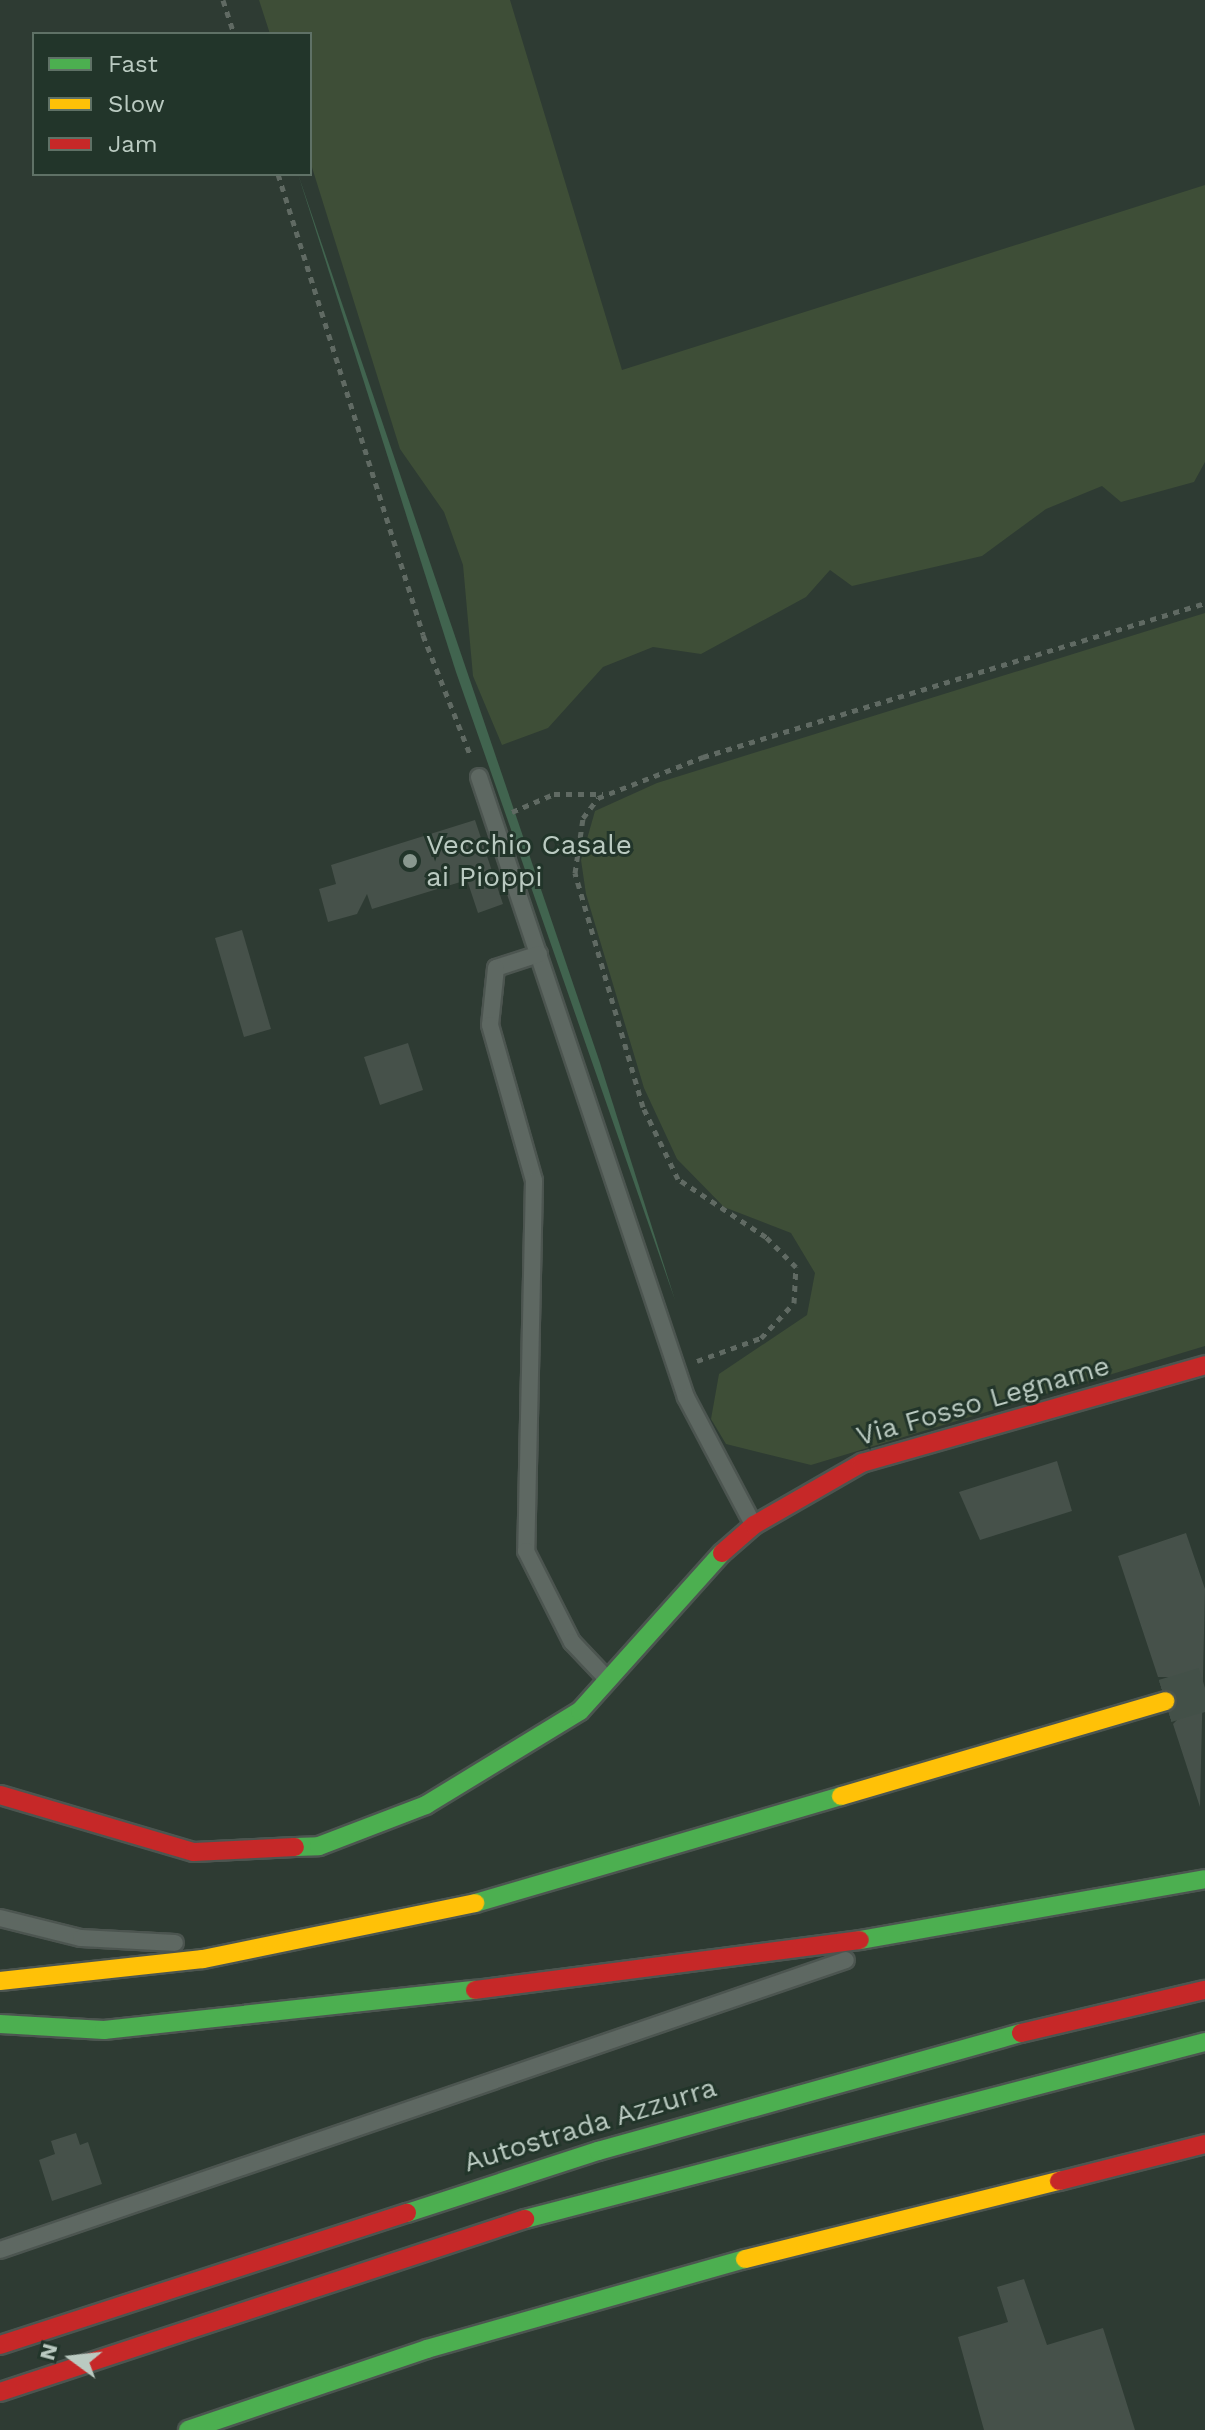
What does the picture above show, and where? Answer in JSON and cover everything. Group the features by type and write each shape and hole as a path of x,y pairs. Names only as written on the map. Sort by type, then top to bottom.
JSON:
{"main road":[{"name":"Via Fosso Legname","path":"0,1795 194,1852 319,1846 426,1805 580,1711 754,1525 862,1463 1205,1365"},
{"path":"0,1981 281,1946 411,1922 1165,1701"},
{"path":"0,2024 104,2030 295,2014 929,1931 1205,1879"},
{"path":"946,2051 1205,1974"},
{"name":"Autostrada Azzurra","path":"0,2345 391,2214 946,2051 1205,1990"},
{"path":"0,2392 408,2253 728,2161 1205,2042"},
{"path":"188,2430 427,2349 674,2277 1205,2144"}],"lane":[{"path":"479,777 678,1371 754,1525"},
{"path":"539,954 496,968 490,1025 534,1181 526,1551 572,1642 609,1681"},
{"path":"0,1918 81,1938 281,1946"},
{"path":"0,2250 929,1931"}],"path":[{"path":"223,0 233,32"},
{"path":"279,176 423,635 479,777"},
{"path":"521,808 554,794 608,794 703,757 1205,603"},
{"path":"608,794 583,818 575,873 643,1107 678,1179 766,1237 796,1267 794,1303 761,1338 678,1371"}],"shaded area":[{"path":"259,0 510,0 622,370 1205,185 1205,462 1194,482 1121,502 1102,486 1046,509 982,556 852,586 830,570 806,597 701,654 653,647 603,667 548,728 502,745 473,676 463,565 444,512 400,449 312,167 312,32 269,32"},
{"path":"299,176 600,1063 675,1300 456,672"},
{"path":"1205,613 1205,1346 811,1465 726,1444 711,1419 719,1374 807,1315 815,1273 791,1233 724,1207 677,1159 644,1088 586,894 581,860 595,811 657,783"}],"building":[{"path":"475,820 503,904 478,913 467,880 372,909 367,894 357,914 328,922 319,889 336,884 331,865"},
{"path":"242,930 271,1029 244,1037 215,938"},
{"path":"408,1043 423,1090 380,1105 364,1057"},
{"path":"1057,1461 1072,1511 980,1540 959,1492"},
{"path":"1186,1533 1205,1589 1200,1807 1173,1724 1189,1708 1189,1693 1172,1677 1158,1677 1118,1556"},
{"path":"76,2133 80,2145 88,2142 102,2184 52,2201 39,2160 55,2154 51,2141"},
{"path":"1024,2279 1047,2345 1103,2328 1135,2430 984,2430 958,2337 1008,2322 997,2287"}],"tunnel":[{"path":"1165,1701 1205,1689"}],"traffic: fast":[{"path":"295,1847 319,1846 426,1805 580,1711 722,1553"},
{"path":"475,1903 841,1796"},
{"path":"860,1940 1205,1879"},
{"path":"0,2024 104,2030 475,1990"},
{"path":"407,2213 598,2151 1021,2033"},
{"path":"525,2219 1205,2042"},
{"path":"188,2430 427,2349 745,2259"}],"traffic: slow":[{"path":"841,1796 1165,1701"},
{"path":"0,1981 203,1959 475,1903"},
{"path":"745,2259 1059,2181"}],"traffic: jam":[{"path":"722,1553 754,1525 862,1463 1205,1365"},
{"path":"0,1795 194,1852 295,1847"},
{"path":"475,1990 860,1940"},
{"path":"1021,2033 1205,1990"},
{"path":"1059,2181 1205,2144"},
{"path":"0,2345 407,2213"},
{"path":"0,2392 525,2219"}],"place":[{"name":"Vecchio Casale ai Pioppi","path":"410,861"}]}
